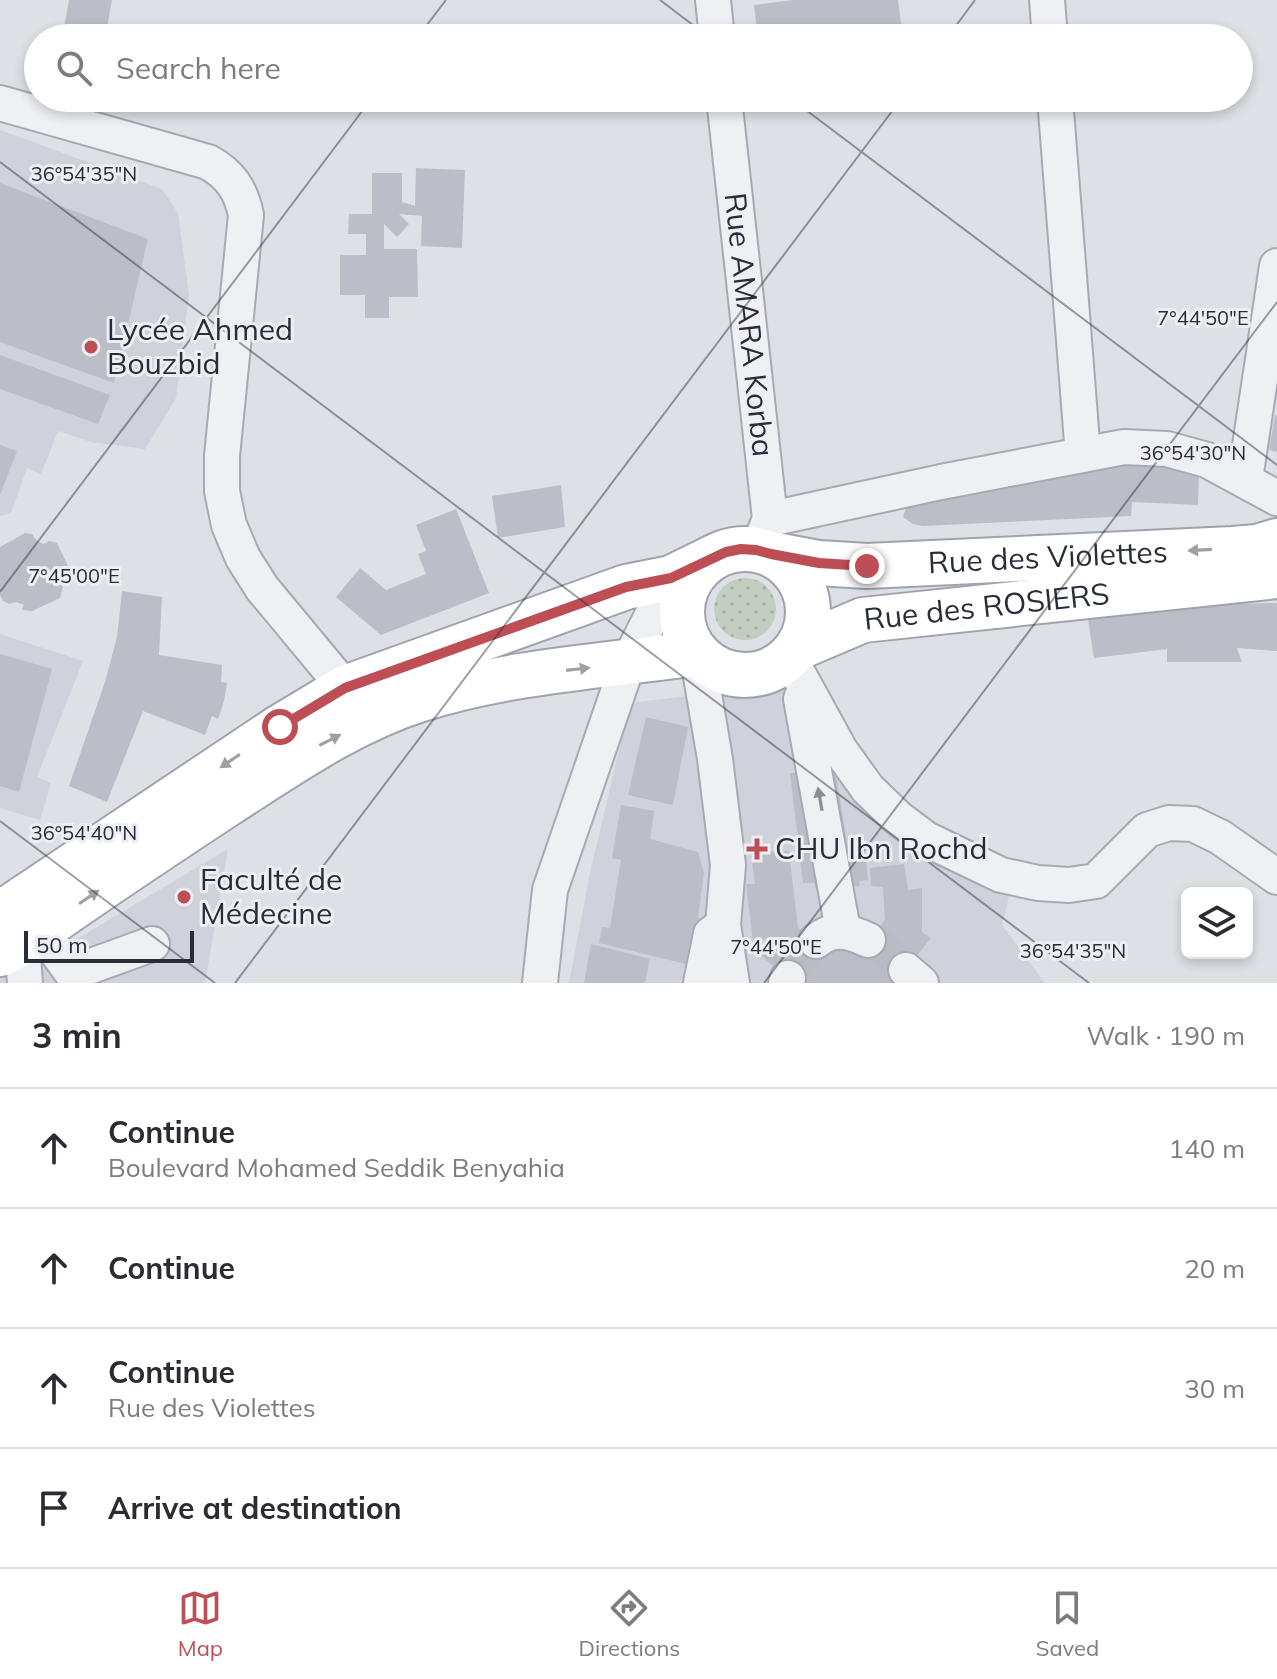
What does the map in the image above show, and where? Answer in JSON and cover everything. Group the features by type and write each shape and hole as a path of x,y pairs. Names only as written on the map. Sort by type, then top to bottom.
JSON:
{"main road":[{"name":"Rue des Violettes","path":"766,541 819,563 867,566 1233,549 1277,541"},
{"path":"17,945 280,727 345,688 626,587 671,578 712,558 726,552 766,541 799,578 806,595 809,614 794,657 754,674 733,674 713,666 697,653 686,634 682,613 685,592 696,573 712,558"},
{"name":"Rue des ROSIERS","path":"794,657 863,620 1277,576"},
{"path":"17,945 307,752 372,719 420,700 497,680 697,653"}],"street":[{"path":"713,0 716,24"},
{"path":"1047,0 1049,24"},
{"path":"0,103 24,110"},
{"path":"32,112 208,162 230,177 238,189 246,215 222,456 222,491 229,525 243,558 262,588 345,688"},
{"name":"Rue AMARA Korba","path":"725,112 766,541"},
{"path":"1056,112 1083,455"},
{"path":"1245,479 1277,266"},
{"path":"766,541 941,482 1124,447 1167,449 1207,460 1277,498"},
{"path":"540,983 550,890 628,663 671,578"},
{"path":"697,653 715,759 728,865 723,925 732,983"},
{"path":"794,657 842,937"},
{"path":"794,657 840,750 868,789 926,839 1001,875 1038,883 1069,885 1096,881 1147,830 1169,823 1193,824 1220,837 1277,877"},
{"path":"701,983 711,934 723,925"},
{"path":"17,945 56,951 72,973 152,944"}],"shaded area":[{"name":"Lycée Ahmed Bouzbid","path":"0,130 162,189 178,213 189,295 176,398 145,449 91,442 58,431 41,474 27,468 11,513 0,516"},
{"path":"0,634 83,661 37,777 51,783 40,820 0,808"},
{"name":"CHU Ibn Rochd","path":"787,684 832,753 848,792 868,814 889,833 948,865 1011,889 1002,925 1045,983 569,983 590,873 630,703"},
{"name":"Faculté de Médecine","path":"228,849 205,983 0,983 0,979 50,955"}],"green space":[{"path":"745,578 757,580 767,587 774,597 774,621 767,631 757,638 745,640 733,638 723,631 716,621 714,609 716,597 723,587 733,580"}],"building":[{"path":"69,0 112,0 108,24 65,24"},
{"path":"793,0 898,0 901,24 756,24 754,5"},
{"path":"416,168 465,170 462,248 421,246 422,216 399,214 409,224 397,237 384,224 384,249 417,249 418,297 389,297 389,318 365,318 365,295 340,295 340,255 366,255 366,234 348,234 349,214 372,214 372,173 402,173 402,202 415,206"},
{"path":"0,183 148,239 114,383 0,342"},
{"path":"0,355 110,395 98,424 0,389"},
{"path":"1277,415 1277,452 1269,450"},
{"path":"0,445 17,451 0,495"},
{"path":"1110,458 1199,471 1198,505 1132,502 1131,516 923,526 903,517 910,498"},
{"path":"561,485 565,527 498,538 492,496"},
{"path":"456,509 489,593 381,635 336,597 360,568 386,590 426,574 418,554 426,551 416,525"},
{"path":"25,533 32,534 44,544 49,541 57,543 68,566 57,583 63,586 60,598 32,611 22,610 24,605 16,602 9,604 3,601 0,595 0,547"},
{"path":"122,591 162,597 159,655 222,665 221,682 227,683 218,719 212,716 205,735 143,711 107,802 69,786 105,682 117,637"},
{"path":"1277,603 1277,651 1237,648 1242,662 1167,662 1167,649 1094,658 1086,607"},
{"path":"0,654 52,669 19,792 0,786"},
{"path":"646,717 688,727 673,805 628,795"},
{"path":"835,769 850,861 866,861 868,880 859,881 860,886 815,888 815,883 803,883 790,773"},
{"path":"621,805 654,811 650,839 698,852 704,873 698,917 703,922 694,966 599,943 602,927 610,928 621,860 612,858"},
{"path":"789,851 798,928 825,948 863,946 885,920 883,887 871,886 870,868 904,864 908,890 922,888 922,932 931,938 895,983 794,983 759,954 769,943 767,939 753,941 746,884 755,884 751,853"},
{"path":"591,944 650,959 645,983 584,983"}],"tunnel":[{"path":"868,940 906,970"},
{"path":"788,978 808,947 816,941"}],"place":[{"name":"Lycée Ahmed Bouzbid","path":"91,347"},
{"name":"CHU Ibn Rochd","path":"757,849"},
{"name":"Faculté de Médecine","path":"184,897"}],"route":[{"path":"280,727 345,688 626,587 671,578 726,552 756,550 819,563 867,566"}]}
